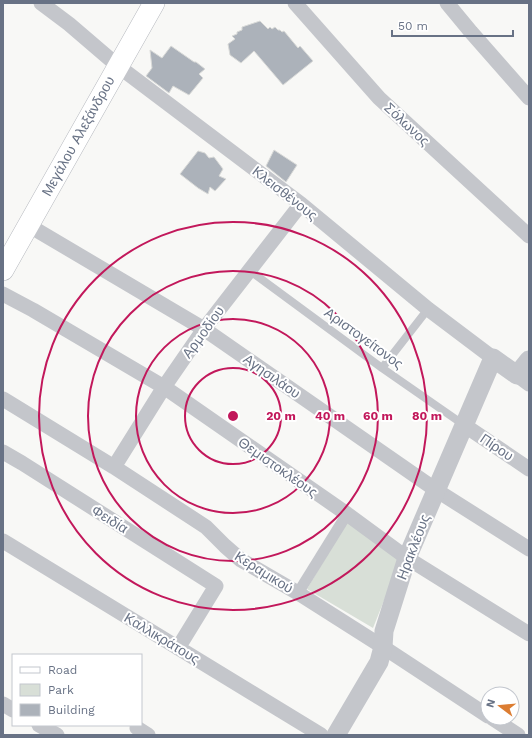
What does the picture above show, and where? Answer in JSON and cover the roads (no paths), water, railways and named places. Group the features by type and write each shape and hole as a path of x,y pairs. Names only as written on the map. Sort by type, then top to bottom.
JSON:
{"main road":[{"name":"Μεγάλου Αλεξάνδρου","path":"3,270 118,66 157,4"}],"street":[{"name":"Κλεισθένους","path":"40,3 69,24 118,66 301,204 428,309 523,379"},
{"name":"Σόλωνος","path":"295,3 379,98 529,236"},
{"path":"447,3 470,32 529,98"},
{"name":"Αρμοδίου","path":"114,467 164,388 204,329 301,204"},
{"name":"Αγησιλάου","path":"28,225 204,329 436,490 529,548"},
{"name":"Θεμιστοκλέους","path":"3,294 40,314 164,388 347,514 407,558 529,634"},
{"name":"Ηρακλέους","path":"336,735 379,662 383,647 384,631 407,558 493,358"},
{"path":"523,379 529,360"},
{"name":"Κεραμικού","path":"3,399 114,467 206,526 241,560 298,593 480,711"},
{"name":"Πίρου","path":"464,425 529,469"},
{"name":"Φειδία","path":"3,452 216,586 178,648"},
{"path":"298,593 347,514"},
{"name":"Καλλικράτους","path":"3,541 321,735"},
{"path":"3,704 12,709"},
{"path":"42,726 57,735"},
{"path":"504,726 518,735"}],"lane":[{"name":"Αριστογείτονος","path":"249,270 382,368 464,425"},
{"path":"382,368 428,309"}]}
